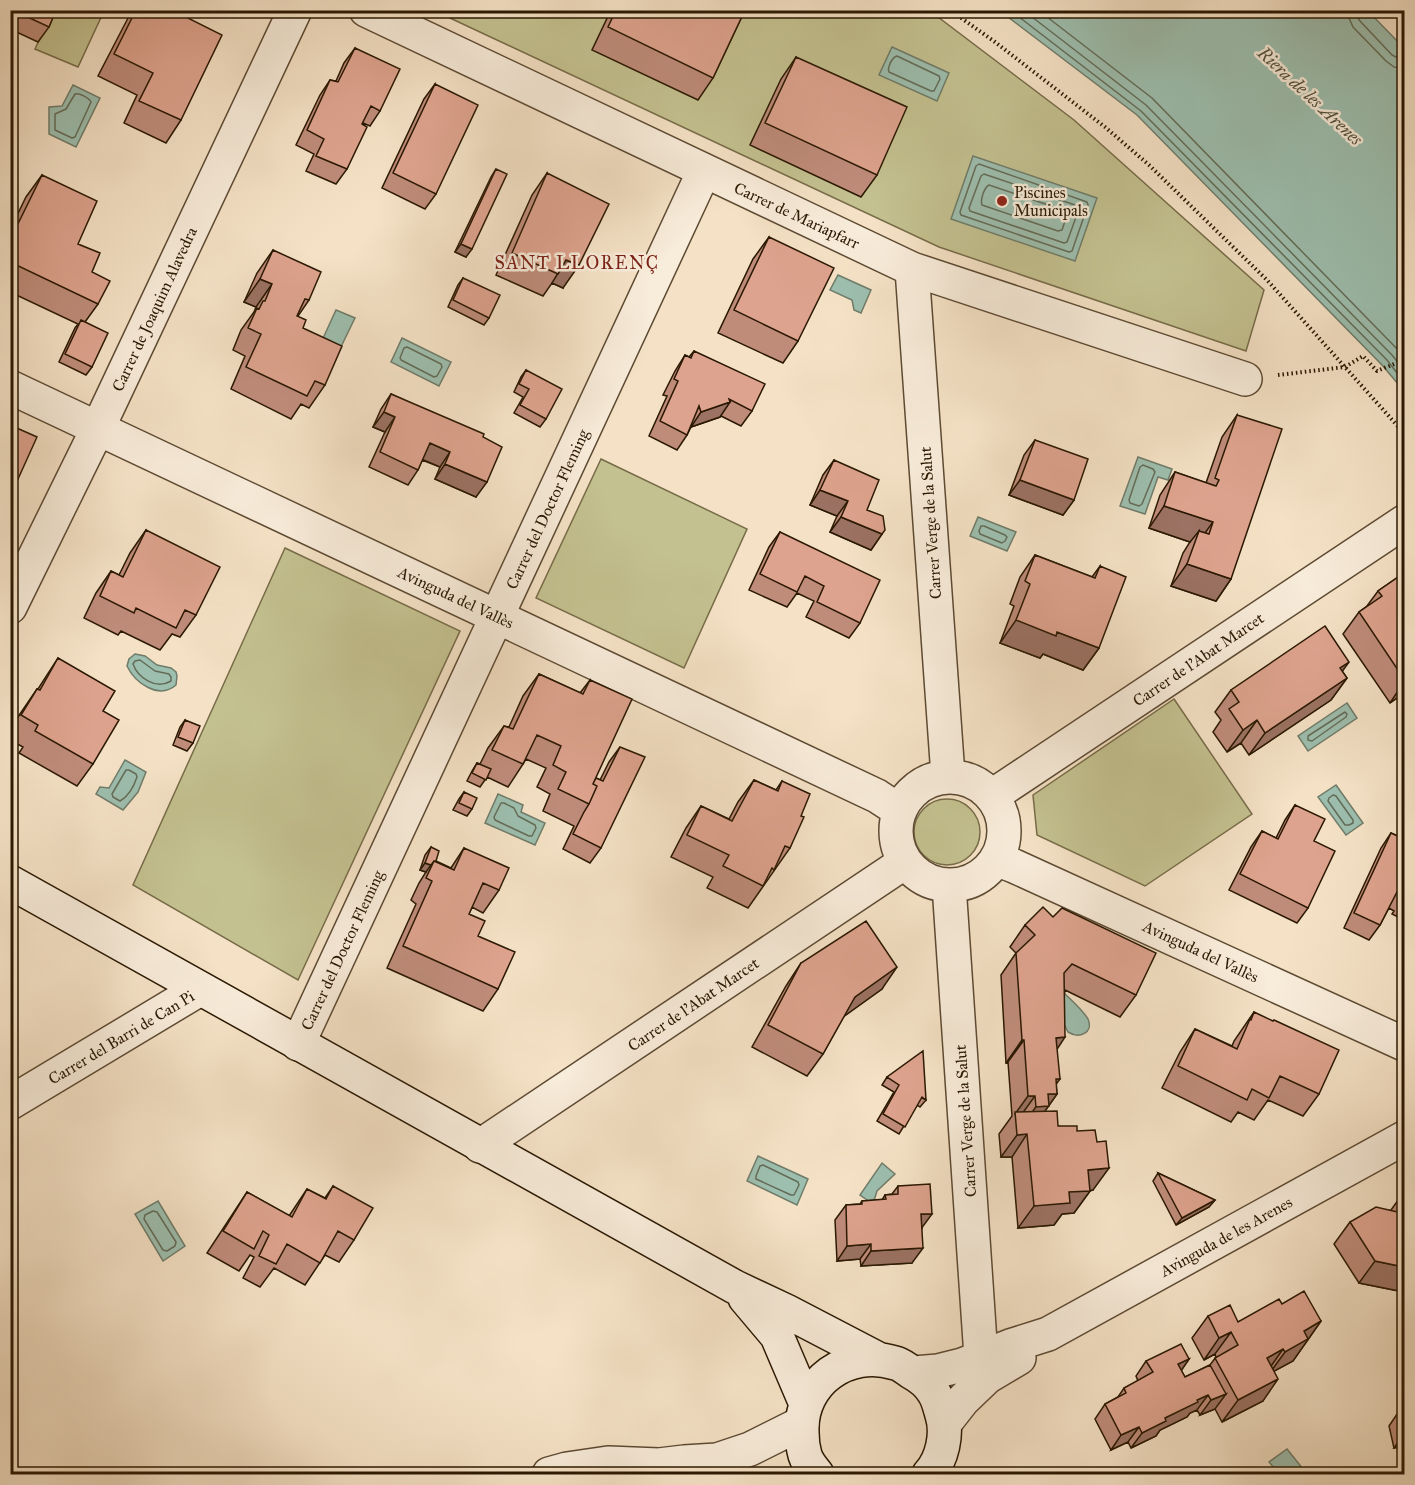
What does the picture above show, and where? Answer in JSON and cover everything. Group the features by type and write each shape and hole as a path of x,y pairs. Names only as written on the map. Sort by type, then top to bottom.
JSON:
{"street":[{"name":"Carrer de Joaquim Alavedra","path":"10,607 98,428 295,10"},
{"name":"Carrer de Mariapfarr","path":"366,10 912,269 1245,379"},
{"name":"Carrer del Doctor Fleming","path":"298,1044 704,171"},
{"name":"Carrer Verge de la Salut","path":"912,269 948,777"},
{"name":"Avinguda del Vallès","path":"10,387 877,796 900,811"},
{"name":"Carrer de l'Abat Marcet","path":"992,796 1404,522"},
{"path":"964,778 979,785 992,796 1004,820 1005,834 996,860 984,873 968,882 949,885 932,882 917,874 906,862 898,845 896,828 900,811 908,797 919,786 933,779 964,778"},
{"name":"Avinguda del Vallès","path":"996,860 1014,866 1404,1044"},
{"name":"Carrer de l'Abat Marcet","path":"480,1146 906,862"},
{"path":"10,882 735,1287 880,1360"},
{"name":"Carrer Verge de la Salut","path":"949,885 981,1357"},
{"name":"Carrer del Barri de Can Pi","path":"10,1103 200,989"},
{"name":"Avinguda de les Arenes","path":"914,1373 938,1371 962,1365 1048,1334 1404,1138"},
{"path":"735,1287 777,1336 804,1413"},
{"name":"Avinguda de les Arenes","path":"944,1455 963,1400 987,1377 1016,1361 1048,1334"},
{"path":"816,1474 805,1455 802,1442 804,1413 812,1390 840,1366 860,1360 898,1363 924,1380 935,1393 944,1455"},
{"path":"549,1474 608,1463 671,1470 717,1460 750,1449 804,1413"}],"path":[{"path":"950,10 1105,127 1149,165 1242,254 1404,433"},
{"path":"1245,379 1345,367 1362,356 1377,371 1404,360"}],"shaded area":[{"path":"52,11 104,11 78,67 35,49"},
{"name":"Piscines Municipals","path":"435,11 930,11 1074,120 1264,290 1246,351 939,247"},
{"path":"601,459 747,529 684,668 536,598"},
{"path":"285,548 460,631 298,980 133,885"},
{"path":"1174,699 1252,814 1145,886 1037,835 1033,795"},
{"path":"947,799 959,802 970,809 977,820 980,832 977,844 970,855 959,862 947,865 935,862 924,855 917,844 914,832 917,820 924,809 935,802"}],"water":[{"name":"Riera de les Arenes","path":"1367,10 1404,48 1404,391 1382,365 1137,115 1000,11"},
{"path":"892,47 949,73 937,101 879,75"},
{"path":"73,85 100,98 76,147 49,134 49,107 62,106"},
{"path":"973,156 1097,198 1075,261 951,219"},
{"path":"838,275 871,290 861,313 854,310 852,300 830,290"},
{"path":"336,310 355,318 337,355 319,347"},
{"path":"402,338 451,362 439,386 391,362"},
{"path":"1138,457 1172,469 1168,480 1158,477 1145,514 1120,506"},
{"path":"978,517 1016,532 1007,551 970,536"},
{"path":"135,654 145,656 157,665 171,668 176,672 176,685 162,691 148,688 127,666 129,659"},
{"path":"1347,703 1357,718 1308,751 1298,736"},
{"path":"125,760 146,772 138,792 123,810 96,794 100,787 109,788"},
{"path":"1336,785 1363,823 1346,835 1318,797"},
{"path":"498,794 523,805 521,812 545,823 535,845 485,823"},
{"path":"1061,990 1088,1019 1089,1028 1081,1035 1068,1032 1051,998"},
{"path":"758,1156 808,1179 797,1205 747,1181"},
{"path":"882,1163 895,1174 877,1191 873,1204 860,1195"},
{"path":"158,1201 185,1246 163,1261 135,1214"},
{"path":"1287,1449 1307,1474 1279,1474 1269,1462"}],"building":[{"path":"20,10 56,10 49,27 19,13"},
{"path":"136,10 172,10 222,35 181,120 139,101 153,73 114,54"},
{"path":"616,10 745,10 713,78 608,27"},
{"path":"355,48 400,69 380,111 371,106 362,124 367,127 347,169 316,156 324,139 307,130 330,80 338,82"},
{"path":"796,57 907,107 877,175 765,123"},
{"path":"435,84 478,105 436,194 393,173"},
{"path":"496,169 507,174 472,249 461,244"},
{"path":"547,173 609,204 579,265 566,260 558,274 512,253"},
{"path":"42,175 97,201 78,244 100,253 92,272 110,281 98,304 10,262 10,240"},
{"path":"769,237 834,268 798,341 734,310"},
{"path":"273,250 321,272 309,300 305,299 297,316 306,320 303,328 342,346 325,385 315,381 307,396 246,367 261,334 248,328 257,308 259,309 265,301 272,284 260,279"},
{"path":"463,278 500,295 489,318 453,300"},
{"path":"81,320 108,333 92,367 65,354"},
{"path":"694,351 765,384 752,411 729,399 730,402 701,412 699,406 687,435 660,421 678,381 674,379 685,355 691,358"},
{"path":"526,370 562,389 546,419 520,405 529,389 519,384"},
{"path":"391,394 484,434 483,437 502,447 487,482 445,464 450,452 430,443 418,470 380,452 395,417 384,412"},
{"path":"1237,415 1282,429 1231,579 1187,564 1199,531 1209,534 1213,522 1164,506 1175,472 1216,486 1219,480 1215,478"},
{"path":"10,425 37,437 18,479 10,476"},
{"path":"1035,440 1088,459 1074,500 1020,480"},
{"path":"834,460 879,480 867,510 883,516 885,530 882,534 841,517 848,501 820,490"},
{"path":"146,530 220,567 196,615 185,610 176,628 136,608 134,613 100,596 111,571 123,577"},
{"path":"780,532 880,580 860,623 817,602 824,586 805,576 797,592 760,574"},
{"path":"1035,555 1095,578 1100,566 1126,577 1099,648 1057,632 1056,636 1016,620 1030,584 1025,581"},
{"path":"1404,573 1404,679 1359,612 1382,596 1378,591"},
{"path":"1325,626 1349,662 1340,668 1347,678 1265,733 1257,720 1243,730 1229,709 1239,702 1231,690"},
{"path":"58,658 115,691 103,711 119,720 93,764 35,731 38,725 21,715 37,689 40,690"},
{"path":"539,674 583,694 590,680 632,699 593,784 597,786 589,804 558,789 566,772 553,765 561,746 537,735 523,764 492,750 504,726 513,729"},
{"path":"185,720 200,726 193,743 178,737"},
{"path":"620,747 645,757 601,848 573,834 597,786 593,784 596,778 603,781"},
{"path":"477,763 491,769 486,780 472,773"},
{"path":"754,780 778,791 782,781 810,794 801,816 804,817 790,848 785,846 774,870 772,868 763,886 723,866 729,855 687,835 701,806 732,821"},
{"path":"464,792 477,798 472,809 459,803"},
{"path":"1295,805 1325,819 1314,841 1335,851 1308,908 1240,874 1262,831 1278,839"},
{"path":"1391,833 1404,839 1404,895 1397,892 1380,925 1354,913"},
{"path":"431,847 439,851 436,861 431,865 425,863"},
{"path":"464,848 509,868 499,890 483,883 469,914 485,921 478,936 515,952 498,989 403,946 432,881 426,878 434,861 454,870"},
{"path":"1043,907 1053,917 1062,908 1156,953 1136,995 1072,964 1064,973 1065,1037 1056,1038 1060,1079 1056,1079 1057,1094 1048,1094 1049,1106 1036,1107 1035,1096 1028,1096 1016,953 1035,935 1025,925"},
{"path":"866,921 897,967 855,997 823,1054 768,1025 801,963"},
{"path":"1254,1012 1339,1050 1319,1094 1280,1076 1269,1098 1252,1089 1247,1100 1178,1066 1195,1029 1237,1049"},
{"path":"923,1051 926,1100 922,1097 905,1127 883,1114 899,1085 887,1077"},
{"path":"1057,1111 1058,1126 1077,1126 1077,1131 1095,1130 1097,1142 1106,1141 1109,1168 1088,1170 1090,1191 1069,1192 1070,1203 1034,1206 1027,1134 1017,1135 1015,1112"},
{"path":"1158,1173 1215,1200 1182,1218"},
{"path":"930,1184 932,1214 921,1214 923,1248 871,1251 871,1244 847,1246 846,1205 886,1199 885,1195 898,1194 898,1186"},
{"path":"333,1186 373,1208 354,1240 338,1231 320,1263 287,1244 276,1264 259,1256 269,1235 263,1231 254,1249 223,1231 247,1192 292,1217 307,1189 326,1199"},
{"path":"1404,1199 1404,1267 1375,1261 1350,1222 1376,1207 1402,1213"},
{"path":"1304,1291 1321,1321 1304,1331 1308,1339 1285,1352 1283,1349 1267,1358 1278,1379 1238,1400 1215,1358 1238,1345 1231,1332 1219,1338 1208,1316 1230,1305 1238,1322 1279,1299 1282,1304"},
{"path":"1181,1344 1189,1359 1178,1364 1185,1377 1210,1365 1226,1394 1211,1400 1208,1395 1197,1400 1198,1402 1165,1418 1166,1421 1142,1433 1139,1427 1121,1435 1105,1404 1126,1393 1124,1388 1153,1372 1146,1361"}],"place":[{"name":"Piscines Municipals","path":"1002,201"}],"district":[{"name":"SANT LLORENÇ","path":"577,263"}]}
